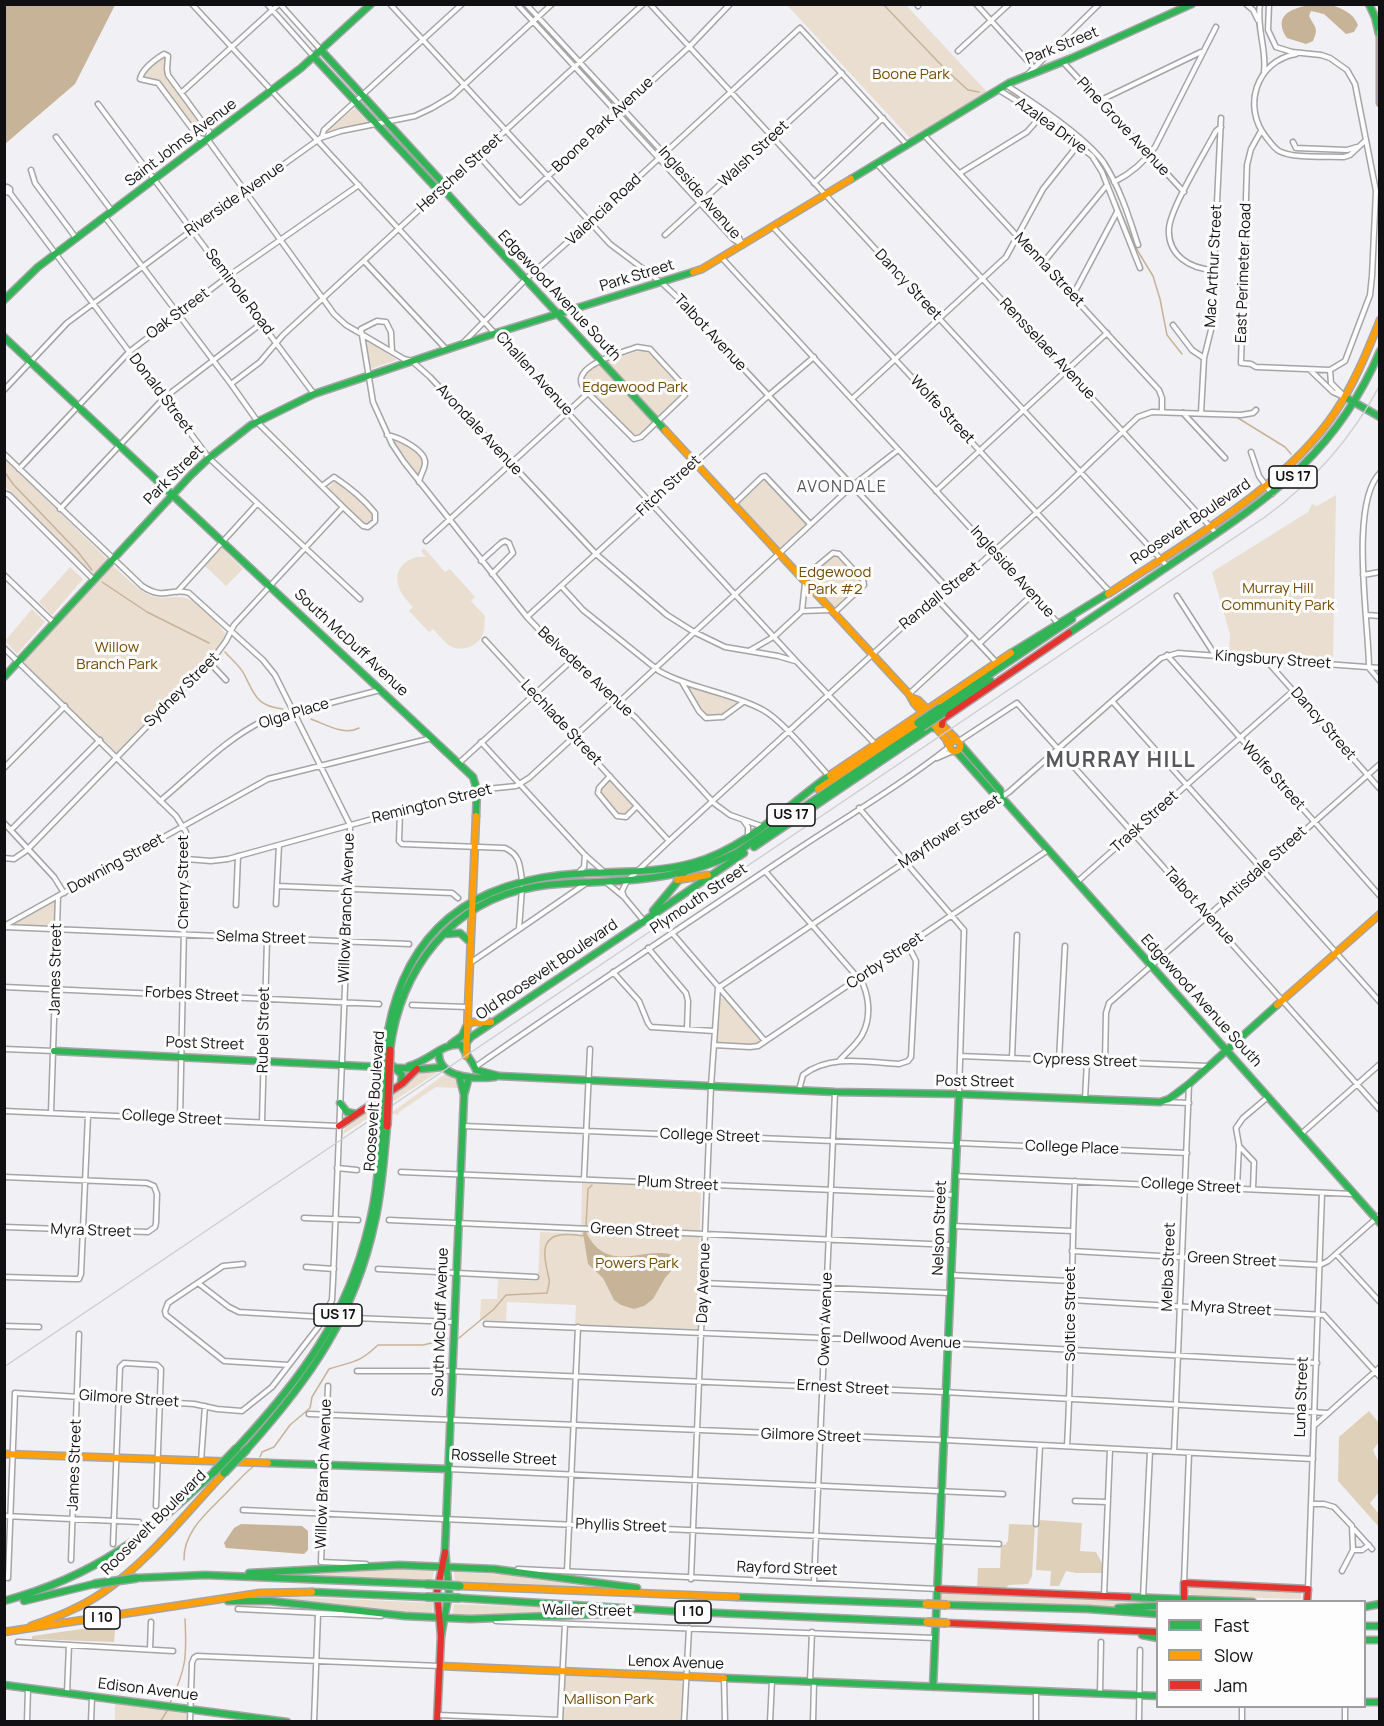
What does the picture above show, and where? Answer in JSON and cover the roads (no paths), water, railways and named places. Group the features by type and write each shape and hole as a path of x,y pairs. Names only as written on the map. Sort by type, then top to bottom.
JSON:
{"main road":[{"name":"Saint Johns Avenue","path":"4,300 24,279 272,91 314,57 371,4"},
{"path":"1369,4 1379,33 1380,103"},
{"name":"Park Street","path":"4,677 172,494 209,458 258,421 314,394 369,375 496,333 693,273 877,165 998,89 1035,70 1063,62 1189,5"},
{"name":"Edgewood Avenue South","path":"321,50 442,182 443,189 600,360 911,696 918,700 995,795 1001,797 1378,1219"},
{"name":"Edgewood Avenue South","path":"314,57 436,188 443,189"},
{"name":"Roosevelt Boulevard","path":"1110,592 1266,487 1314,441 1345,397 1367,355 1380,320"},
{"name":"South McDuff Avenue","path":"4,337 459,763 473,777 477,790"},
{"name":"Roosevelt Boulevard","path":"1116,600 1272,495 1313,457 1354,403 1380,351"},
{"path":"1345,397 1380,417"},
{"path":"771,819 875,744 1057,622 1110,592"},
{"name":"US 17","path":"941,711 1110,592"},
{"path":"644,921 930,728 939,726 943,719 1116,600"},
{"name":"US 17","path":"771,819 1116,600"},
{"name":"Roosevelt Boulevard","path":"18,1630 83,1604 110,1587 147,1552 282,1412 303,1385 332,1340 351,1302 365,1263 378,1214 384,1166 387,1050 391,1007 399,983 430,936 450,917 497,889 522,885 682,877 702,869 736,853 920,725"},
{"path":"466,1056 477,790"},
{"name":"Roosevelt Boulevard","path":"387,1050 394,1020 409,978 443,934 471,912 522,885 546,876 674,868 700,861 748,836 771,819"},
{"path":"644,921 682,877 700,861"},
{"path":"682,877 704,876 716,872"},
{"path":"1160,1102 1169,1100 1189,1084 1380,914"},
{"name":"Old Roosevelt Boulevard","path":"467,1042 471,1037 644,921"},
{"path":"443,934 457,932 464,935 470,942"},
{"path":"467,1026 472,1022 494,1022"},
{"name":"Old Roosevelt Boulevard","path":"449,1046 462,1036 467,1026"},
{"path":"442,1067 437,1059 439,1051 453,1043 461,1045 466,1056 476,1067 475,1076 470,1077"},
{"name":"Post Street","path":"54,1051 393,1066 417,1069 442,1067 459,1075 488,1078 499,1076 588,1079 835,1092 959,1094 1160,1102"},
{"name":"Post Street","path":"404,1067 424,1062 439,1051"},
{"path":"393,1066 402,1075 400,1084"},
{"name":"Post Street","path":"476,1067 499,1076"},
{"path":"339,1126 400,1084 417,1069"},
{"name":"South McDuff Avenue","path":"459,1075 464,1095"},
{"name":"South McDuff Avenue","path":"442,1618 437,1592 444,1567 464,1095 470,1077"},
{"name":"Nelson Street","path":"933,1687 959,1094"},
{"path":"340,1103 347,1112 356,1114"},
{"name":"Roosevelt Boulevard","path":"4,1603 56,1585 109,1560 132,1544 163,1520 214,1472 274,1410 318,1352 342,1308 360,1262 376,1196 384,1128"},
{"name":"Rosselle Street","path":"4,1454 448,1469"},
{"path":"233,1575 399,1565"},
{"name":"Rayford Street","path":"399,1565 494,1569"},
{"name":"South McDuff Avenue","path":"437,1718 442,1618 449,1593 444,1567"},
{"path":"494,1569 678,1594"},
{"name":"I 10","path":"4,1603 94,1584 137,1578 169,1575 233,1575 1156,1614"},
{"path":"1184,1598 1184,1583 1308,1589"},
{"name":"Rayford Street","path":"938,1589 1218,1600"},
{"name":"Luna Street","path":"1308,1589 1308,1600"},
{"name":"I 10","path":"4,1632 245,1595 282,1592 460,1598 670,1611 1156,1632"},
{"path":"187,1604 270,1601 405,1616"},
{"path":"1088,1610 1156,1606"},
{"path":"470,1619 670,1611"},
{"name":"Waller Street","path":"405,1616 470,1619"},
{"path":"1074,1628 1156,1638"},
{"name":"Lenox Avenue","path":"440,1666 1156,1696"},
{"name":"Edison Avenue","path":"4,1685 287,1722"}],"street":[{"name":"Challen Avenue","path":"192,4 272,91 320,139 399,229 875,744"},
{"name":"Edgewood Avenue South","path":"267,4 314,57"},
{"path":"181,93 279,4"},
{"name":"Edgewood Avenue South","path":"279,4 321,50"},
{"name":"Talbot Avenue","path":"390,4 590,222 619,252 662,283 678,298 950,591"},
{"name":"Riverside Avenue","path":"4,390 67,323 92,303 320,139 324,130 462,4"},
{"name":"Ingleside Avenue","path":"517,4 700,203 733,238 744,245"},
{"name":"Ingleside Avenue","path":"526,4 706,199 744,245"},
{"path":"320,139 341,130 415,116 432,108 464,85 552,4"},
{"name":"Herschel Street","path":"231,384 260,362 277,342 322,300 644,4"},
{"name":"Dancy Street","path":"650,4 1167,566"},
{"name":"Boone Park Avenue","path":"478,156 520,202 689,47 730,4"},
{"path":"976,4 1035,70 1099,4"},
{"path":"958,51 1009,4"},
{"path":"1246,4 1253,10 1258,21 1265,52 1264,73"},
{"path":"1258,21 1260,4"},
{"path":"1269,4 1268,30 1272,42 1282,50 1330,58 1342,65 1351,75 1359,95 1376,198 1372,284 1345,361 1330,370 1331,383 1345,397"},
{"path":"1114,182 1122,178 1149,154 1216,27"},
{"name":"Valencia Road","path":"462,345 526,279 800,28 842,73"},
{"path":"1099,101 1202,52"},
{"path":"1304,53 1288,56 1274,63 1264,73 1256,88 1253,102 1254,114 1261,131 1274,147 1287,154 1344,157 1350,155 1366,140"},
{"path":"164,54 168,56 168,75 181,93 208,130 208,140 199,138 158,83 140,79 141,75 164,54"},
{"name":"Pine Grove Avenue","path":"1063,62 1184,192"},
{"path":"842,73 908,146"},
{"name":"Walsh Street","path":"665,235 842,73"},
{"name":"Azalea Drive","path":"1006,85 1086,144 1104,164 1125,207 1138,245"},
{"name":"Azalea Drive","path":"998,89 1041,116 1092,156 1098,164 1140,268"},
{"name":"Seminole Road","path":"98,104 314,394"},
{"path":"960,173 1028,132 1041,116"},
{"path":"814,183 883,118"},
{"name":"Mac Arthur Street","path":"1201,413 1204,358 1211,330 1221,118"},
{"path":"1214,270 1199,268 1185,262 1174,251 1169,229 1170,221 1184,192 1216,130 1221,127"},
{"name":"East Perimeter Road","path":"1261,131 1251,149 1247,165 1241,363 1256,367 1330,370"},
{"name":"Menna Street","path":"924,135 1159,390 1162,398 1162,412"},
{"path":"56,137 112,212"},
{"name":"Avondale Avenue","path":"208,140 322,300 341,321 412,361 430,377 596,554 654,605 694,632 725,647 778,656 797,662"},
{"path":"1293,142 1296,148 1347,150 1360,145"},
{"path":"852,399 1006,257 1043,189 1078,145"},
{"name":"Rensselaer Avenue","path":"877,165 1216,533"},
{"path":"31,170 35,183 77,238"},
{"name":"Oak Street","path":"19,469 129,352 227,277 359,185"},
{"path":"1044,263 1107,185"},
{"name":"Donald Street","path":"10,193 209,458 360,599"},
{"path":"1073,295 1117,212"},
{"path":"105,217 258,421 322,486 363,526 368,527 375,521 375,513 369,506 353,490 334,477 322,486"},
{"name":"Wolfe Street","path":"773,227 1110,592"},
{"name":"Ingleside Avenue","path":"722,258 1057,622"},
{"path":"364,261 446,350"},
{"path":"361,333 364,327 377,321 386,322 391,332 392,351"},
{"path":"60,508 164,398 262,323"},
{"path":"1173,325 1192,350 1204,358"},
{"name":"Belvedere Avenue","path":"361,333 366,348 373,402 387,435 419,482 481,561 527,617 570,662 636,718 712,802 730,815 762,826"},
{"path":"936,490 1107,333"},
{"path":"637,347 650,349 684,386 685,395 640,437 634,439 582,386 582,375 600,360 637,347"},
{"name":"Fitch Street","path":"527,617 768,396 814,357"},
{"path":"1310,369 1333,392 1345,397"},
{"path":"426,541 588,393"},
{"name":"Randall Street","path":"627,880 935,597 950,591 1123,431 1146,413 1241,415 1253,413 1256,410"},
{"path":"1183,413 1225,458"},
{"path":"387,435 422,453 425,462 419,482"},
{"path":"520,785 694,632 852,486 898,450"},
{"path":"1251,452 1259,476 1272,495"},
{"name":"Willow Branch Avenue","path":"4,454 147,590 161,594 182,591 189,593 268,665 350,825 350,889 332,1300 324,1317 267,1393 242,1411"},
{"path":"1380,473 1371,483 1366,500 1363,575 1369,668 1380,681"},
{"path":"734,504 765,476 810,524"},
{"path":"4,493 9,495 93,580"},
{"path":"176,592 257,504"},
{"name":"Sydney Street","path":"6,859 14,859 27,850 209,662 224,646 231,630 304,547 343,507"},
{"path":"481,561 501,543 505,541 509,543 513,553 492,574"},
{"path":"749,651 775,636 802,611 833,611 864,585 863,580 839,554 832,553 804,580 802,611"},
{"path":"1363,575 1380,572"},
{"path":"4,575 54,624"},
{"path":"561,586 583,610 654,668 681,681 743,702 771,715 829,776"},
{"path":"980,644 1032,595"},
{"path":"1177,596 1216,656"},
{"path":"935,597 997,663"},
{"path":"1367,615 1380,616"},
{"path":"911,696 972,636"},
{"name":"Lechlade Street","path":"485,640 669,841"},
{"name":"Cherry Street","path":"4,648 100,740 183,826 187,838 180,1119"},
{"name":"Kingsbury Street","path":"1167,655 1178,653 1380,668"},
{"name":"Wolfe Street","path":"1167,655 1380,896"},
{"name":"Mayflower Street","path":"718,988 1001,797 1167,655"},
{"name":"Dancy Street","path":"1266,660 1380,789"},
{"path":"209,662 226,680"},
{"path":"459,763 570,662"},
{"path":"681,681 699,711 706,718 723,717 743,702"},
{"name":"Olga Place","path":"160,801 238,735 265,720 381,689"},
{"name":"Trask Street","path":"1077,882 1293,691"},
{"path":"1112,701 1380,1002"},
{"name":"Talbot Avenue","path":"1017,703 1380,1110"},
{"name":"Plymouth Street","path":"476,1067 648,948 1017,703"},
{"path":"4,768 65,706"},
{"name":"Downing Street","path":"4,926 268,779 432,738"},
{"path":"11,830 100,740"},
{"path":"481,742 585,855 607,872"},
{"name":"Antisdale Street","path":"1105,1062 1108,1005 1115,997 1152,967 1380,764"},
{"path":"610,776 599,788 598,794 616,816 626,817 637,806"},
{"name":"Remington Street","path":"186,859 220,860 477,790 520,785"},
{"name":"Nelson Street","path":"859,808 953,915 964,934 959,1094"},
{"path":"400,812 399,841 402,844 505,848 513,852 519,860 522,885 519,929"},
{"path":"743,819 748,828 748,836"},
{"path":"4,823 54,877 64,892"},
{"path":"276,904 279,845"},
{"name":"Corby Street","path":"714,1045 758,1046 1048,850"},
{"path":"577,874 584,867 585,855"},
{"path":"236,905 238,856"},
{"path":"765,871 860,978 868,995 865,1028 858,1041 838,1061"},
{"path":"624,897 622,891 627,880"},
{"path":"604,881 624,897 644,921"},
{"path":"469,963 590,882"},
{"path":"277,886 452,893 458,898"},
{"name":"James Street","path":"51,1113 58,896"},
{"name":"Selma Street","path":"4,926 409,944"},
{"path":"672,933 765,1041"},
{"path":"1012,1058 1017,935"},
{"name":"Rubel Street","path":"262,1122 267,939"},
{"path":"799,1090 800,1081 808,1071 819,1065 838,1061 899,1064 908,1061 911,1057 916,961 908,945"},
{"path":"1059,1060 1065,946"},
{"path":"648,948 685,991 688,1001 687,1029"},
{"path":"614,972 639,1001 649,1025 714,1031"},
{"name":"Forbes Street","path":"4,987 379,1004"},
{"name":"Day Avenue","path":"691,1579 711,1086 718,988"},
{"path":"412,1005 467,1007"},
{"name":"Post Street","path":"4,1049 54,1051"},
{"path":"584,1179 590,1049"},
{"name":"Cypress Street","path":"960,1056 1209,1066"},
{"path":"1085,1099 1087,1061"},
{"path":"1301,1134 1380,1064"},
{"name":"Melba Street","path":"1174,1452 1189,1084"},
{"name":"Owen Avenue","path":"814,1583 835,1092"},
{"path":"1237,1188 1239,1145 1235,1132 1238,1124 1268,1097"},
{"path":"1160,1102 1189,1103"},
{"name":"College Street","path":"4,1111 339,1126"},
{"path":"4,1276 79,1279 88,1115"},
{"name":"College Street","path":"463,1126 956,1145"},
{"name":"College Place","path":"956,1145 1187,1153"},
{"path":"1239,1145 1254,1162 1253,1189"},
{"path":"337,1168 357,1170"},
{"name":"Plum Street","path":"401,1172 955,1195"},
{"name":"College Street","path":"956,1176 1354,1194"},
{"path":"4,1178 85,1181"},
{"name":"Myra Street","path":"4,1227 148,1232 152,1230 156,1223 157,1206 156,1189 151,1184 85,1181"},
{"name":"Soltice Street","path":"1067,1446 1072,1349 1071,1281 1075,1181"},
{"name":"Luna Street","path":"1308,1589 1322,1193"},
{"path":"304,1218 358,1220"},
{"path":"1320,1265 1378,1219"},
{"name":"Green Street","path":"389,1220 952,1245"},
{"path":"953,1226 1073,1231"},
{"name":"Green Street","path":"1072,1251 1320,1265"},
{"path":"1336,1254 1380,1302"},
{"path":"243,1264 232,1263 223,1266 168,1304 165,1311 169,1319 224,1361 289,1365"},
{"path":"306,1267 334,1269"},
{"path":"378,1269 536,1277"},
{"path":"951,1275 1071,1281"},
{"path":"704,1282 950,1293"},
{"path":"198,1283 239,1312 324,1317"},
{"name":"Myra Street","path":"1071,1300 1319,1314"},
{"path":"1319,1314 1324,1315 1380,1377"},
{"path":"354,1318 454,1322"},
{"name":"Dellwood Avenue","path":"486,1324 948,1343 1317,1363"},
{"path":"4,1326 39,1328"},
{"path":"567,1571 578,1327"},
{"name":"James Street","path":"71,1560 79,1334"},
{"path":"113,1544 120,1367 124,1363 157,1365 161,1369 156,1506"},
{"path":"1314,1425 1380,1367"},
{"name":"Ernest Street","path":"357,1371 452,1371 946,1392 1328,1413"},
{"name":"Willow Branch Avenue","path":"321,1562 328,1386"},
{"name":"Gilmore Street","path":"14,1454 15,1393 160,1402 242,1411"},
{"path":"201,1461 205,1406"},
{"name":"Gilmore Street","path":"309,1414 944,1440 1313,1460"},
{"path":"1036,1524 1040,1445"},
{"path":"1104,1596 1110,1449"},
{"path":"1143,1598 1150,1451"},
{"path":"1184,1583 1189,1453"},
{"path":"6,1578 14,1454"},
{"name":"Rosselle Street","path":"448,1469 1003,1494"},
{"path":"1075,1501 1108,1502"},
{"path":"1311,1504 1334,1507 1371,1547 1353,1550"},
{"name":"Phyllis Street","path":"243,1510 999,1544"},
{"path":"4,1516 139,1522"},
{"path":"1342,1571 1353,1550 1352,1526"},
{"name":"Rayford Street","path":"321,1562 399,1565"},
{"name":"Rayford Street","path":"494,1569 938,1589"},
{"name":"Waller Street","path":"238,1609 367,1617 405,1616"},
{"path":"314,1722 318,1614"},
{"name":"Waller Street","path":"470,1619 936,1638"},
{"path":"150,1649 151,1622"},
{"path":"437,1718 560,1721 565,1624"},
{"path":"684,1722 689,1628"},
{"path":"812,1632 813,1722"},
{"path":"18,1642 173,1651"},
{"path":"1100,1694 1101,1642"},
{"path":"67,1693 69,1645"},
{"path":"1139,1722 1140,1650"},
{"name":"Lenox Avenue","path":"190,1709 194,1658 201,1656 440,1666"},
{"path":"724,1678 725,1722"},
{"path":"770,1722 772,1680"},
{"path":"27,1722 28,1688"},
{"path":"1036,1692 1036,1722"},
{"path":"91,1722 92,1697"},
{"path":"189,1722 190,1709"}],"waterway":[{"path":"883,4 946,70 968,90 979,92"},
{"path":"1010,93 1043,114 1087,148 1100,162 1136,248 1153,276 1167,335 1182,354"},
{"path":"1238,418 1285,447 1291,454"},
{"path":"4,471 13,484 78,552 92,570"},
{"path":"102,582 147,612 209,643"},
{"path":"225,652 238,665 254,694 262,702 283,709"},
{"path":"311,719 341,730 359,728"},
{"path":"586,1226 588,1189 592,1185"},
{"path":"459,1338 494,1309 506,1295 547,1293 549,1281 545,1253 548,1241 560,1235 583,1236 585,1231"},
{"path":"260,1457 262,1452 274,1447 290,1425 310,1408 312,1397 329,1369 360,1359 378,1345 423,1345 448,1339"},
{"path":"184,1560 185,1549 193,1529 255,1465"},
{"path":"170,1703 184,1662 185,1619"},
{"path":"160,1722 167,1711"}],"railway":[{"path":"4,1367 1265,517 1299,489 1330,458 1357,423 1380,385"}],"district":[{"name":"AVONDALE","path":"842,488"},
{"name":"MURRAY HILL","path":"1121,761"}],"park label":[{"name":"Boone Park","path":"911,75"},
{"name":"Edgewood Park","path":"635,388"},
{"name":"Edgewood Park #2","path":"835,582"},
{"name":"Murray Hill Community Park","path":"1278,598"},
{"name":"Willow Branch Park","path":"117,656"},
{"name":"Powers Park","path":"637,1264"},
{"name":"Mallison Park","path":"609,1700"}]}
